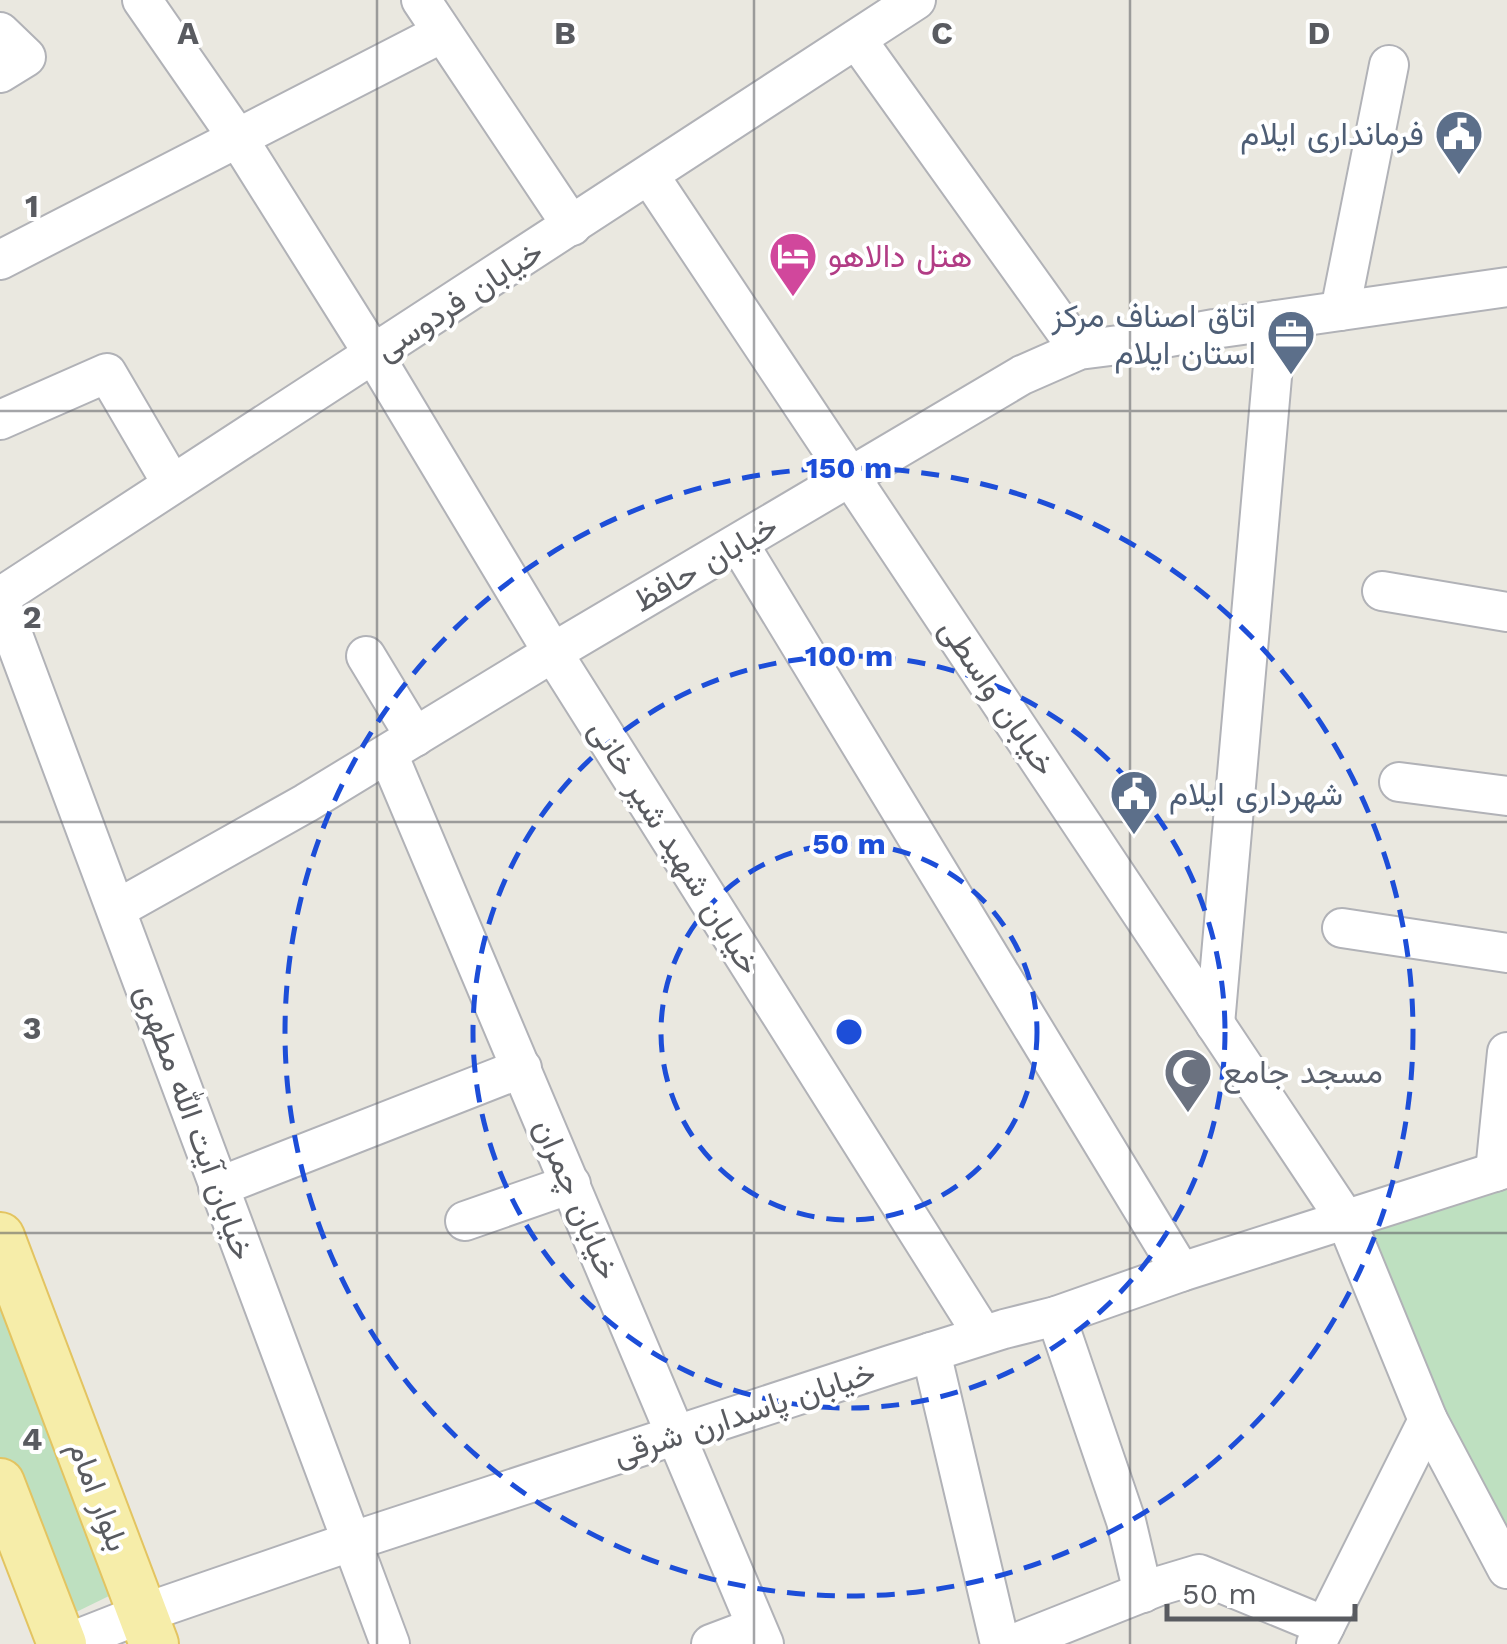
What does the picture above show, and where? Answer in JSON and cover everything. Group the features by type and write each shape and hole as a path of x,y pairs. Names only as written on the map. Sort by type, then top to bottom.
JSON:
{"main road":[{"name":"بلوار امام","path":"0,1237 149,1629"},
{"path":"0,1483 63,1644"}],"street":[{"name":"خیابان فردوسی","path":"0,598 916,0"},
{"name":"خیابان شهید شیر خانی","path":"145,1 238,137 374,354 553,653 983,1335"},
{"path":"0,260 238,137 433,12 572,226"},
{"path":"0,32 26,57 0,73"},
{"path":"856,40 1078,350"},
{"path":"1340,311 1389,64"},
{"name":"خیابان واسطی","path":"649,176 1346,1220 1428,1420 1507,1569"},
{"name":"خیابان حافظ","path":"116,909 306,803 1022,375 1078,350 1507,287"},
{"path":"1215,1024 1277,320"},
{"path":"0,420 107,373 172,484"},
{"path":"738,544 1180,1272"},
{"path":"1382,590 1507,612"},
{"name":"خیابان آیت الله مطهری","path":"0,598 390,1644"},
{"name":"خیابان چمران","path":"366,656 522,1068 761,1636"},
{"path":"1399,782 1507,796"},
{"path":"1342,928 1507,953"},
{"path":"1501,1170 1507,1052"},
{"path":"218,1188 522,1068"},
{"name":"خیابان پاسدارن شرقی","path":"63,1644 149,1629 350,1542 1501,1170"},
{"path":"465,1221 571,1184"},
{"path":"1056,1316 1126,1521 1143,1593"},
{"path":"931,1352 1000,1644"},
{"path":"1014,1644 1199,1574 1321,1635 1428,1420"},
{"path":"712,1644 761,1636"}],"green space":[{"path":"1507,1180 1507,1556 1353,1223"},
{"path":"0,1289 111,1595 66,1617 59,1614 0,1457"}],"place":[{"name":"فرمانداری ایلام","path":"1459,176"},
{"name":"هتل دالاهو","path":"793,298"},
{"name":"اتاق اصناف مرکز استان ایلام","path":"1291,376"},
{"name":"شهرداری ایلام","path":"1134,836"},
{"name":"مسجد جامع","path":"1188,1114"}]}
